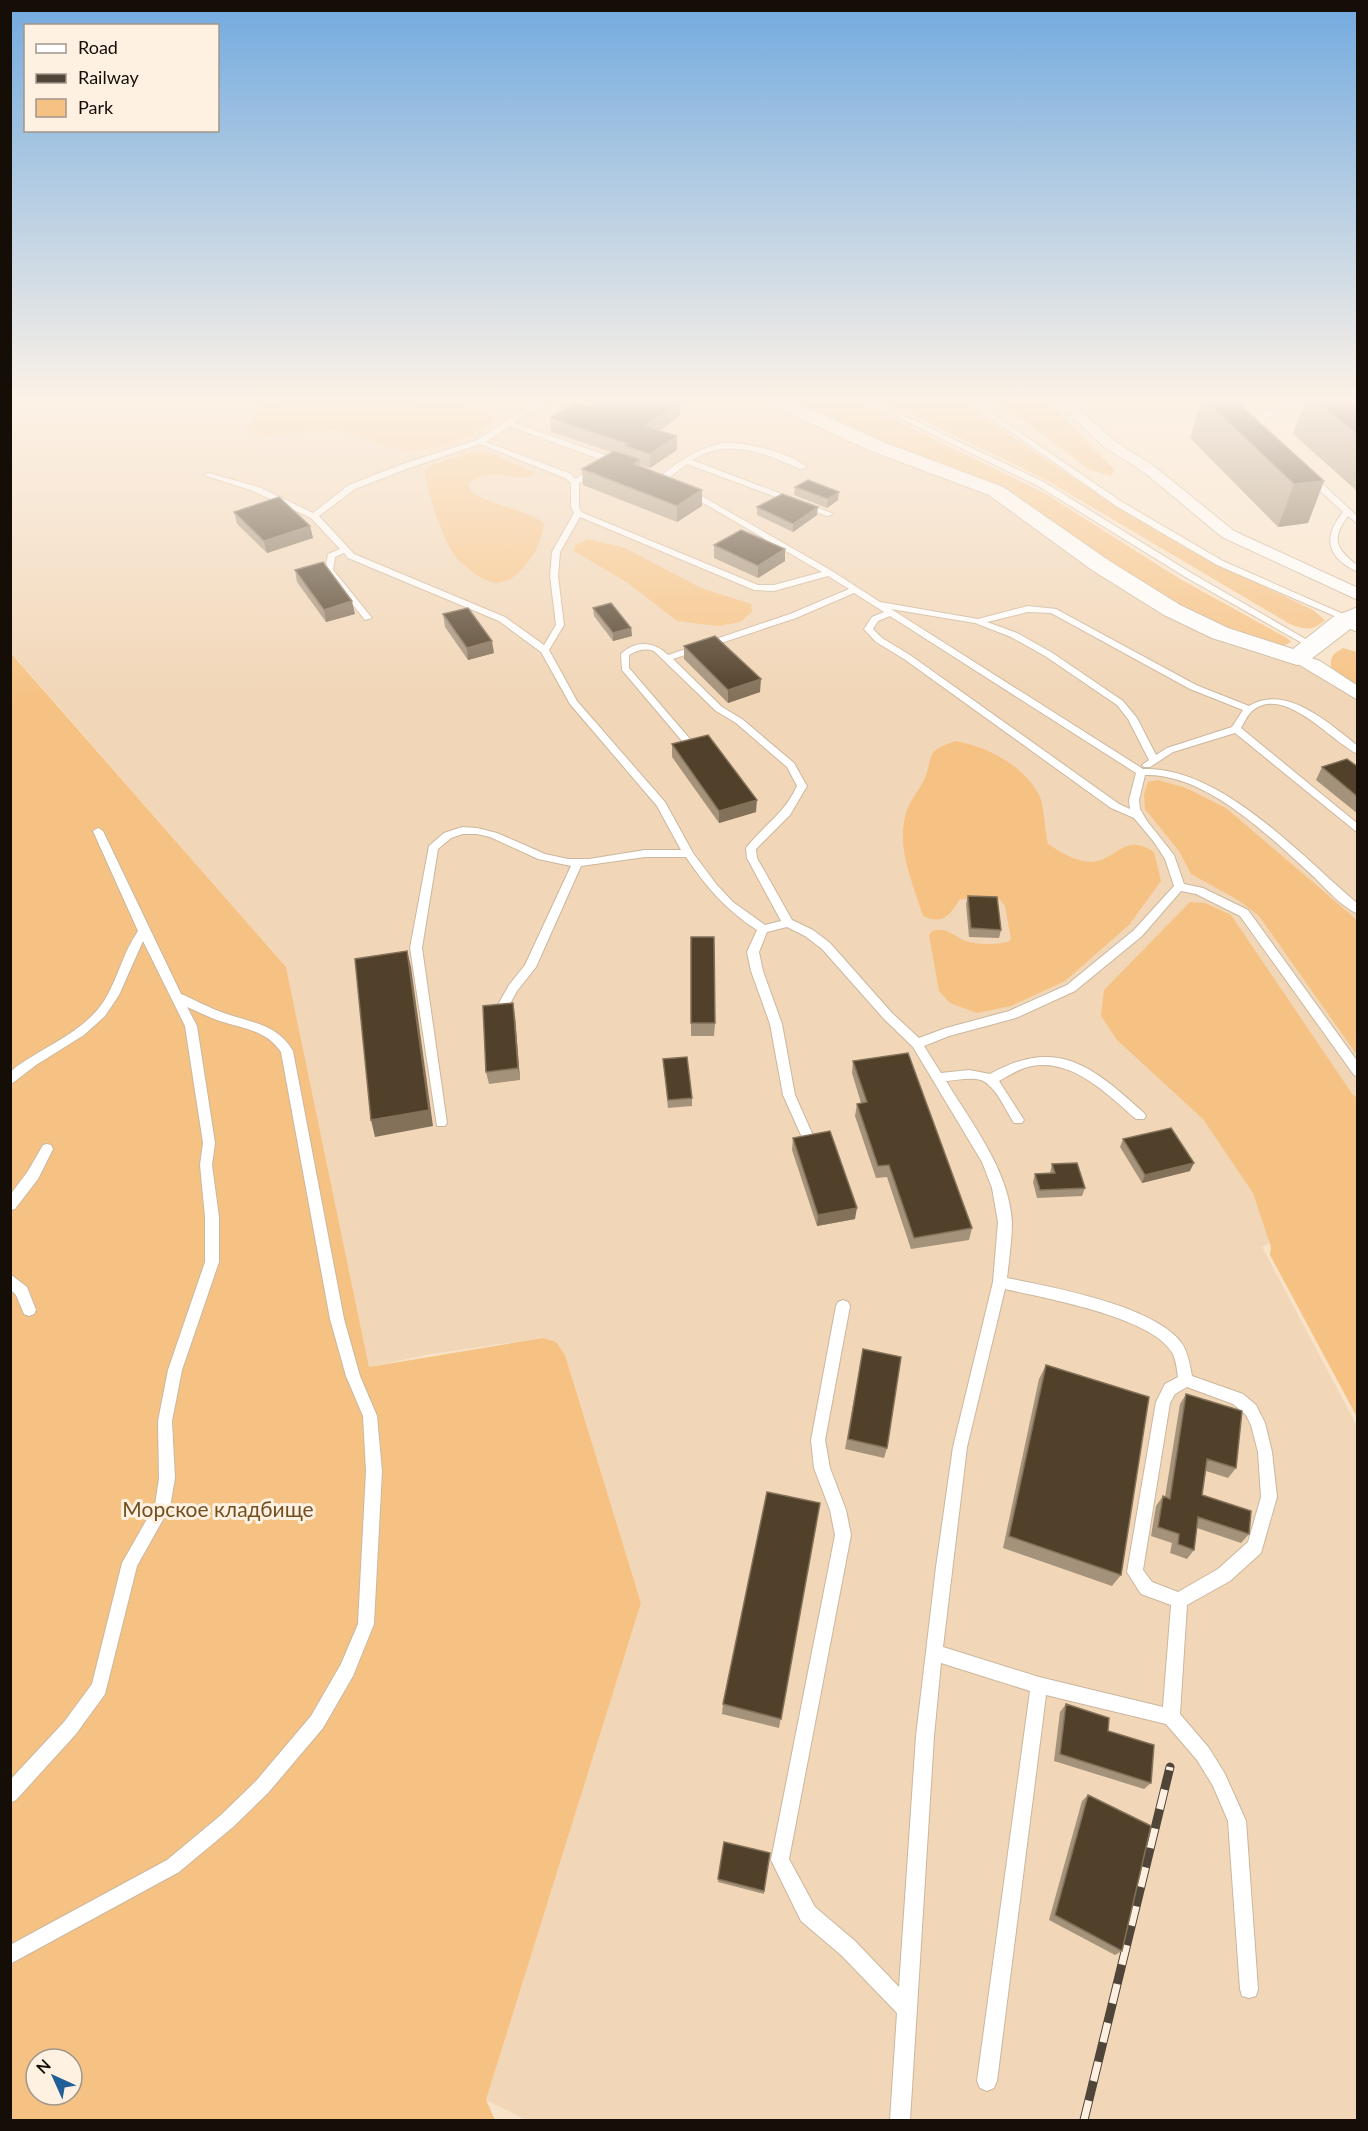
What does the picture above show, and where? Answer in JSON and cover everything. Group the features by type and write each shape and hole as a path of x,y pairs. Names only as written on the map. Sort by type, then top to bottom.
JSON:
{"main road":[{"path":"1009,500 1125,582 1172,610 1220,633 1305,651 1351,621"}],"street":[{"path":"1187,500 1228,534 1358,595"},
{"path":"1305,651 1314,665 1358,694"}],"lane":[{"path":"281,500 314,516 351,556 502,619 545,650 573,702 661,804 689,854 718,895 732,910 763,929 788,923"},
{"path":"314,516 334,500"},
{"path":"575,500 578,513 757,588 774,588 829,573"},
{"path":"703,500 829,573 874,604 1141,772 1163,772 1195,783 1233,804 1358,910"},
{"path":"794,500 831,514"},
{"path":"1068,500 1305,651"},
{"path":"1114,500 1220,563 1351,621"},
{"path":"1335,500 1358,522"},
{"path":"1347,512 1334,527 1332,541 1339,556 1358,570"},
{"path":"545,650 560,625 554,576 556,552 578,513"},
{"path":"344,550 331,556 329,570 368,618"},
{"path":"667,658 793,616 854,590"},
{"path":"874,604 977,621 1014,635 1048,654 1120,703 1132,718 1153,759"},
{"path":"977,621 1028,609 1053,611 1182,681 1247,708"},
{"path":"889,613 875,619 868,629 879,640 907,657 1115,806 1135,815 1168,852 1179,887"},
{"path":"691,746 625,668 625,654 632,648 647,645 657,649 718,709 739,721 791,765 802,786 796,804 751,848 752,858 788,923 809,933 826,946 888,1016 917,1044 988,1161 998,1188 1005,1222 1000,1282 960,1448 925,1736 900,2121"},
{"path":"1135,815 1133,794 1141,772 1153,759 1170,750 1236,729 1247,708 1259,702 1289,704 1310,715 1358,751"},
{"path":"1236,729 1358,830"},
{"path":"441,1123 416,948 433,848 442,838 455,831 476,830 555,860 577,864 666,851 689,854"},
{"path":"10,1794 70,1728 99,1688 130,1563 162,1507 167,1478 165,1421 176,1370 194,1310 212,1262 212,1218 206,1165 209,1143 191,1026 98,831"},
{"path":"501,1010 513,988 530,967 577,864"},
{"path":"917,1044 946,1032 1012,1015 1071,988 1138,933 1179,887"},
{"path":"1179,887 1198,891 1244,913 1358,1072"},
{"path":"763,929 753,952 757,971 776,1024 789,1095 809,1140"},
{"path":"10,1080 23,1066 74,1036 102,1013 114,991 132,946 144,931"},
{"path":"10,1955 173,1866 227,1821 262,1787 317,1722 348,1670 366,1624 374,1471 370,1416 353,1376 337,1319 287,1051 271,1032 259,1026 220,1017 177,997"},
{"path":"992,1079 1020,1063 1052,1060 1080,1069 1110,1089 1140,1116"},
{"path":"936,1078 976,1073 992,1079 1018,1120"},
{"path":"10,1205 33,1175 47,1149"},
{"path":"10,1280 22,1291 29,1310"},
{"path":"1000,1282 1089,1303 1144,1324 1164,1335 1177,1348 1186,1380"},
{"path":"843,1306 818,1440 822,1468 838,1510 843,1535 780,1860 808,1914 848,1948 906,2008"},
{"path":"1186,1380 1238,1399 1251,1410 1258,1423 1265,1452 1269,1497 1255,1547 1224,1575 1179,1600 1147,1588 1135,1572 1165,1395 1186,1380"},
{"path":"1171,1717 1179,1600"},
{"path":"935,1653 1039,1685 1171,1717 1203,1754 1219,1780 1237,1821 1249,1989"},
{"path":"987,2082 1039,1685"}],"shaded area":[{"path":"10,500 995,500 1090,569 1166,615 1220,639 1306,667 1357,699 1357,1197 1262,1247 1357,1426 1357,2120 526,2120 486,2100 641,1603 565,1355 543,1338 431,1354 369,1367 286,967 11,652"}],"green space":[{"path":"432,500 489,500 544,523 539,543 529,562 512,578 499,583 487,581 460,562 444,536"},
{"path":"1024,500 1056,500 1180,579 1291,642 1283,646 1229,630 1178,605 1107,561"},
{"path":"1081,500 1107,500 1193,552 1313,610 1325,620 1309,628 1290,624"},
{"path":"588,539 625,548 701,588 751,604 752,612 740,622 718,626 677,621 628,583 574,551 575,545"},
{"path":"1343,648 1357,652 1357,686 1331,667 1333,655"},
{"name":"Морское кладбище","path":"10,652 286,967 369,1367 543,1338 556,1342 565,1355 641,1603 486,2100 495,2120 11,2120"},
{"path":"956,741 993,753 1025,776 1040,797 1048,844 1086,862 1101,860 1128,846 1144,847 1154,852 1161,881 1129,925 1065,981 1011,1006 977,1013 950,1003 939,991 929,935 932,931 941,930 973,943 1008,942 1011,939 1005,906 1000,900 964,899 959,900 952,911 940,919 929,919 923,916 907,867 903,842 906,812 924,780 934,751"},
{"path":"1158,780 1186,788 1226,808 1357,920 1357,1055 1259,916 1238,900 1191,874 1179,851 1145,809 1144,795 1148,782"},
{"path":"1190,902 1205,903 1231,915 1353,1095 1357,1097 1357,1417 1270,1255 1271,1247 1253,1193 1203,1119 1117,1040 1101,1016 1104,990"}],"building":[{"path":"269,500 283,500 310,526 264,541 234,512"},
{"path":"663,500 686,500 677,506"},
{"path":"770,500 800,500 818,507 793,524 757,507"},
{"path":"741,530 785,549 758,566 714,545"},
{"path":"323,562 352,601 324,610 295,570"},
{"path":"611,603 631,628 613,633 593,608"},
{"path":"468,608 492,641 467,648 443,614"},
{"path":"715,636 761,679 728,690 684,646"},
{"path":"708,735 757,800 719,811 672,744"},
{"path":"1347,759 1358,767 1358,797 1322,767"},
{"path":"968,896 997,897 1001,930 971,928"},
{"path":"691,937 714,937 715,1023 691,1023"},
{"path":"407,951 429,1110 371,1120 355,959"},
{"path":"513,1003 518,1068 486,1072 483,1006"},
{"path":"908,1053 972,1228 914,1238 889,1165 878,1166 857,1104 867,1102 853,1061"},
{"path":"687,1057 692,1098 668,1100 663,1059"},
{"path":"1171,1128 1194,1163 1145,1175 1123,1139"},
{"path":"830,1131 857,1208 818,1215 793,1138"},
{"path":"1077,1163 1085,1188 1040,1190 1035,1174 1055,1173 1052,1164"},
{"path":"863,1349 901,1357 887,1448 848,1439"},
{"path":"1046,1365 1149,1397 1121,1575 1009,1536"},
{"path":"1186,1394 1242,1411 1236,1468 1207,1459 1202,1495 1251,1511 1249,1534 1198,1517 1194,1550 1178,1544 1179,1534 1158,1527 1163,1496 1170,1499"},
{"path":"767,1492 820,1503 781,1719 723,1704"},
{"path":"1066,1704 1109,1718 1108,1731 1154,1745 1151,1783 1060,1754"},
{"path":"1088,1795 1151,1826 1122,1951 1055,1915"},
{"path":"724,1842 770,1853 764,1891 718,1879"}],"railway":[{"path":"1084,2120 1170,1767"}]}
